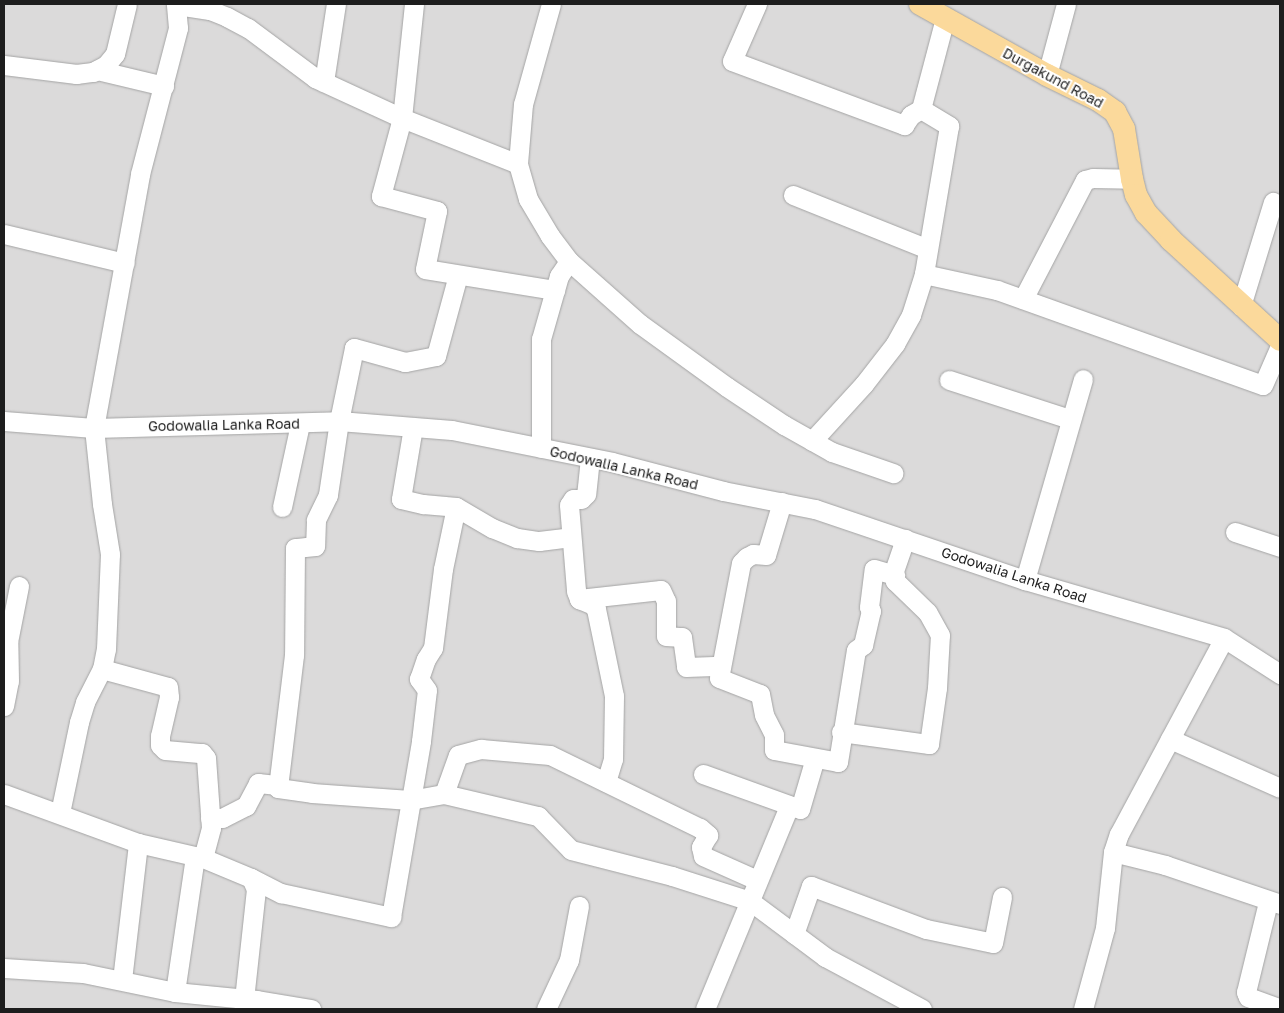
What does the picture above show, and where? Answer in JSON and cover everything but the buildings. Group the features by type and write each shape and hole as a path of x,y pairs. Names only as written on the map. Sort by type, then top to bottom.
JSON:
{"main road":[{"name":"Durgakund Road","path":"920,4 1046,75 1098,100 1114,112 1124,129 1136,195 1146,213 1171,240 1280,340"}],"street":[{"path":"4,65 76,74 98,70 106,65 115,54 127,4"},
{"path":"324,82 336,4"},
{"path":"414,4 402,118 381,196 437,211 425,269 555,290"},
{"path":"551,4 523,104 518,164 528,199 550,236 569,261 640,324 727,387 832,452 893,473"},
{"path":"757,4 732,61 904,125 911,115 920,109 945,18"},
{"path":"1046,75 1066,4"},
{"path":"60,813 79,722 85,702 102,669 106,649 110,561 94,428 140,174 178,28 176,5 210,10 228,17 248,28 295,64 324,82 402,118 518,164"},
{"path":"98,70 164,86"},
{"path":"812,441 864,384 895,344 911,315 924,274 949,126 920,109"},
{"path":"1023,299 1085,180 1093,178 1132,179"},
{"path":"793,195 928,249"},
{"path":"1241,306 1273,202"},
{"path":"4,234 125,263"},
{"path":"541,448 541,339 559,276 569,261"},
{"path":"924,274 970,282 1023,299 1262,385 1280,346"},
{"path":"278,785 294,655 295,548 315,546 316,520 328,495 339,421 354,348 405,362 436,356 458,275"},
{"path":"1025,580 1083,379"},
{"path":"949,380 1070,419"},
{"name":"Godowalia Lanka Road","path":"4,421 94,428 300,424 339,421 452,430 590,458 723,491 815,509 1025,580 1224,638 1280,674"},
{"path":"282,507 300,424"},
{"path":"413,427 401,498 423,504 456,506 492,528 517,538 539,541 571,537"},
{"path":"579,599 574,581 569,505 572,499 580,499 586,494 590,458"},
{"path":"782,502 766,555 754,554 747,557 741,563 719,678 760,694 764,716 774,735 774,750 838,762 841,732 856,650 862,645 871,611 869,607 874,569 895,575"},
{"path":"4,794 138,843 199,857 251,878 281,893 392,917 421,741 427,690 419,679 426,659 433,648 443,569 456,506"},
{"path":"1235,532 1280,547"},
{"path":"841,732 928,744 937,688 940,635 933,618 896,580 897,558 905,539"},
{"path":"4,706 9,681 7,650 19,586"},
{"path":"579,599 661,590 666,601 666,636 682,637 686,667 721,666"},
{"path":"579,599 593,605 596,609 614,696 613,759 606,782"},
{"path":"1083,1009 1105,928 1114,852 1126,819 1224,638"},
{"path":"102,669 168,687 169,697 160,736 160,745 165,750 202,753 206,758 211,828 199,857 175,992"},
{"path":"1170,739 1280,788"},
{"path":"444,794 458,755 481,749 550,755 705,832 708,835 701,847 703,856 757,880"},
{"path":"704,774 800,809 815,758"},
{"path":"210,818 222,818 246,806 258,783 278,785 278,788 312,793 410,800 444,794 538,816 571,850 672,876 750,901 825,958 922,1009"},
{"path":"705,1009 789,806"},
{"path":"122,980 138,843"},
{"path":"1114,852 1165,865 1274,903 1246,992 1248,997 1277,1008"},
{"path":"244,999 256,889 251,878"},
{"path":"794,934 811,886 926,929 993,943 1002,897"},
{"path":"546,1009 570,960 579,906"},
{"path":"4,968 83,973 175,992 244,999 281,1007 311,1009"}],"shaded area":[{"path":"4,4 1280,4 1280,1009 4,1009"}]}
